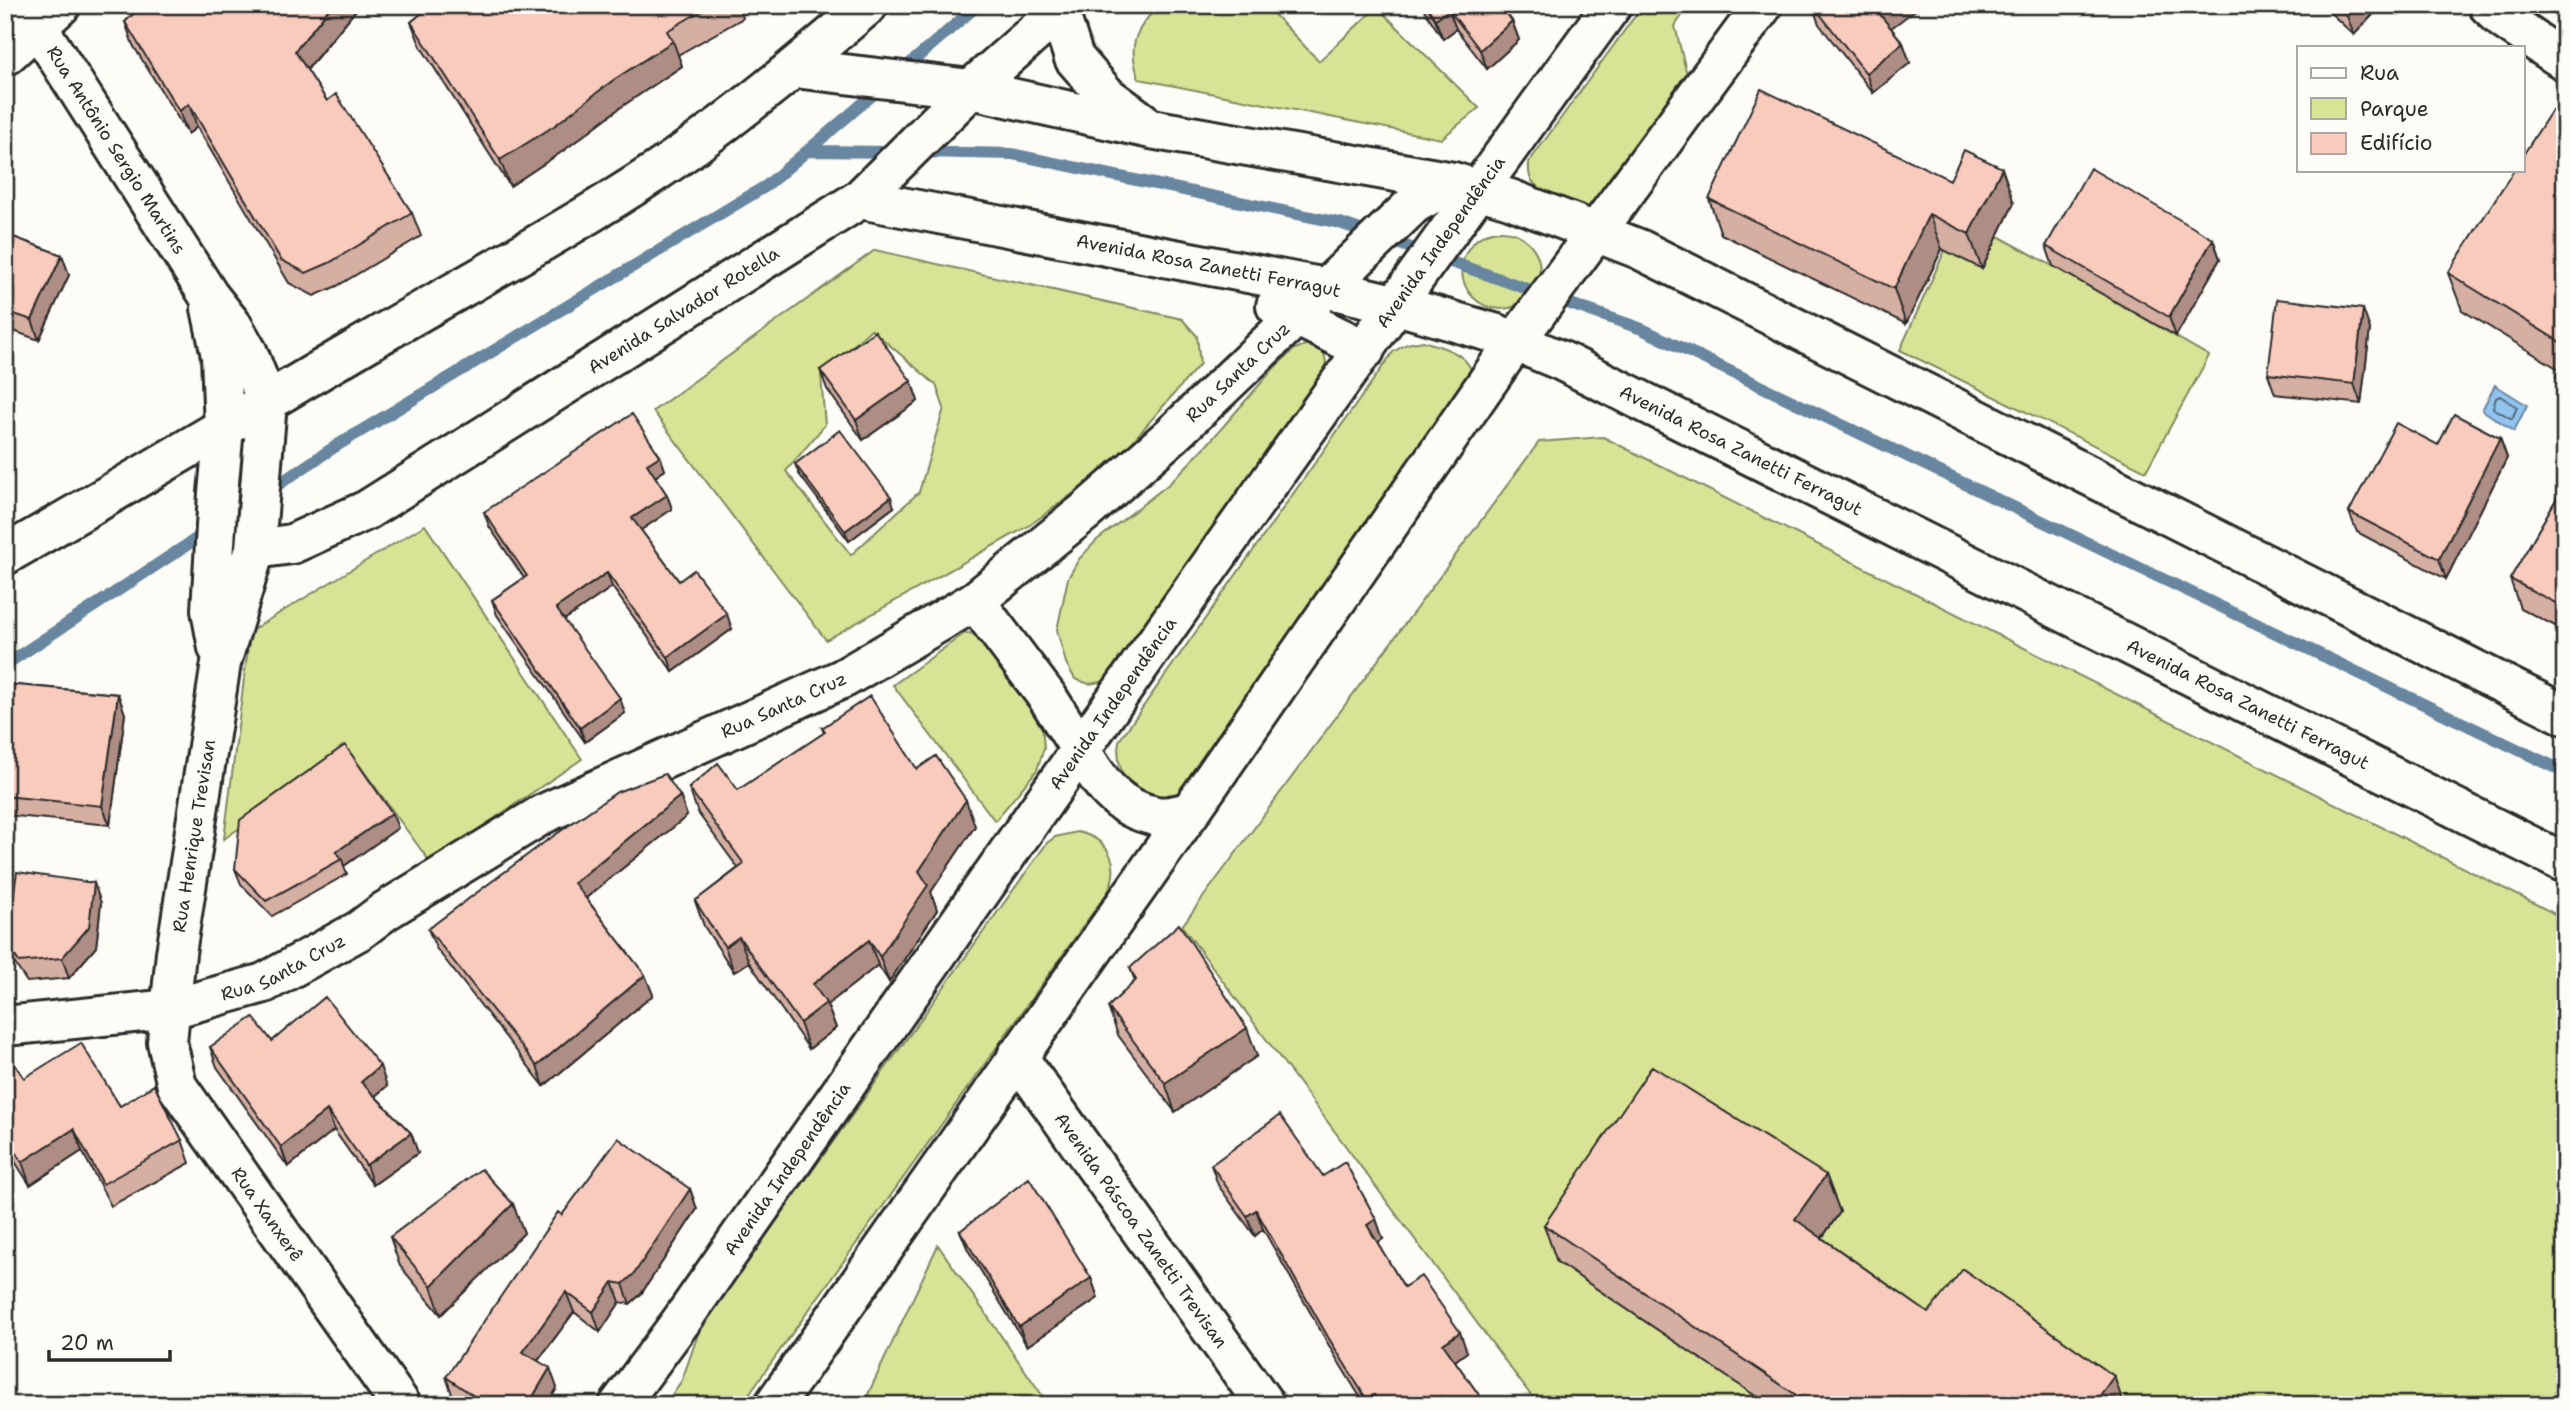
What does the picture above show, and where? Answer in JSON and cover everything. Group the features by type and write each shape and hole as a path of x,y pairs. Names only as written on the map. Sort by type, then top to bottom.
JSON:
{"main road":[{"path":"5,555 547,239 650,175 794,68 868,5"},
{"name":"Avenida Independência","path":"619,1405 682,1320 1080,749 1397,305 1465,186 1612,5"},
{"path":"780,1402 1017,1056 1514,342 1763,5"},
{"path":"2488,5 2504,20 2565,61"},
{"path":"1062,8 1074,58 1107,96 1152,129"},
{"name":"Avenida Salvador Rotella","path":"255,549 292,544 367,510 860,199 971,89 1062,8"},
{"path":"5,56 41,12"},
{"name":"Rua Antônio Sergio Martins","path":"41,12 209,296 232,325 248,353 267,402"},
{"path":"794,68 971,89 1152,129 1465,186 1658,258 2565,715"},
{"name":"Rua Santa Cruz","path":"5,1026 171,1009 264,983 360,930 385,911 543,814 844,678 975,601 1163,444 1413,204 1465,186"},
{"name":"Avenida Rosa Zanetti Ferragut","path":"860,199 1326,288 1397,305 1514,342 1574,368 2565,863"},
{"path":"1186,263 1365,350"},
{"name":"Rua Antônio Sergio Martins","path":"209,296 221,356 224,428"},
{"name":"Rua Henrique Trevisan","path":"171,1009 176,953 221,663 255,549 267,402"},
{"name":"Rua Henrique Trevisan","path":"221,663 211,610 224,428"},
{"path":"218,494 255,549"},
{"path":"975,601 1048,698 1097,778 1118,802 1158,816 1189,812"},
{"name":"Rua Xanxerê","path":"171,1009 167,1042 177,1086 401,1405"},
{"name":"Avenida Páscoa Zanetti Trevisan","path":"1017,1056 1265,1405"},
{"path":"648,1405 671,1359 682,1320"}],"green space":[{"path":"1159,5 1265,5 1319,61 1377,7 1479,108 1441,139 1139,79 1134,57 1136,39 1144,22"},
{"path":"1643,5 1689,5 1675,26 1688,79 1598,205 1587,208 1573,205 1535,184 1529,175 1529,162"},
{"path":"1501,231 1516,234 1533,248 1540,270 1537,285 1523,302 1501,309 1486,306 1469,292 1462,270 1465,255 1479,238"},
{"path":"1998,236 2209,356 2146,471 1900,350 1945,250"},
{"path":"875,250 1182,319 1197,336 1200,364 1112,465 1030,525 826,640 653,411","holes":["871,329 936,385 944,408 919,492 851,555 786,471 825,425 821,375"]},
{"path":"1315,341 1323,348 1328,372 1106,681 1089,684 1075,679 1066,663 1057,630 1068,578 1079,559 1097,540 1170,483 1275,367 1295,349"},
{"path":"1423,341 1462,357 1473,378 1184,790 1169,796 1156,797 1144,795 1134,789 1121,769 1119,741 1393,352 1407,344"},
{"path":"1603,437 2565,919 2565,1405 1538,1405 1182,926 1539,442"},
{"path":"425,525 582,759 430,862 349,751 224,839 250,631"},
{"path":"965,633 979,634 990,646 1042,724 1044,748 1037,770 995,821 893,685"},
{"path":"1077,832 1096,840 1109,852 1113,870 1109,890 741,1405 665,1405 682,1380 701,1326 1047,843 1055,837"},
{"path":"938,1245 1049,1405 863,1405"}],"water":[{"path":"2495,385 2527,405 2514,431 2482,410"}],"building":[{"path":"142,5 332,5 295,51 327,101 336,94 412,213 329,263 306,273 281,260 189,104 179,111 125,22"},
{"path":"432,5 711,5 667,31 673,41 612,81 554,126 500,160 411,22"},
{"path":"1426,5 1500,5 1512,21 1480,50 1449,10 1435,19"},
{"path":"1813,5 1888,5 1878,12 1903,43 1866,73"},
{"path":"2336,5 2356,5 2347,16"},
{"path":"1761,89 1950,180 1964,150 2002,168 1969,234 1929,214 1894,289 1709,199"},
{"path":"2552,110 2565,118 2565,345 2448,273 2513,172 2524,172 2524,153"},
{"path":"2090,168 2213,239 2169,317 2046,246"},
{"path":"5,234 62,255 32,320 5,311"},
{"path":"2277,299 2363,309 2354,384 2268,374"},
{"path":"875,331 911,381 856,420 820,370"},
{"path":"2565,362 2565,381 2556,376"},
{"path":"632,414 660,456 647,464 667,495 632,518 679,581 694,570 727,614 668,657 607,573 556,608 620,698 580,728 492,600 527,576 484,512"},
{"path":"2454,414 2500,438 2439,559 2349,512 2396,423 2438,445"},
{"path":"840,430 891,497 845,531 795,464"},
{"path":"2565,484 2565,604 2563,607 2510,579"},
{"path":"5,684 118,694 102,806 5,796"},
{"path":"870,696 917,769 936,756 966,800 919,871 928,885 880,957 869,940 813,984 826,1003 800,1023 739,937 725,947 695,901 744,864 689,788 718,763 738,790 825,732 822,728"},
{"path":"345,745 392,813 336,852 342,859 266,901 235,869 240,820"},
{"path":"665,774 680,796 574,883 645,975 537,1066 428,929 617,792"},
{"path":"17,872 94,883 89,927 62,958 19,962 6,942"},
{"path":"1179,924 1247,1028 1165,1083 1108,1007 1136,980 1130,968"},
{"path":"325,997 380,1066 361,1082 411,1133 366,1165 327,1110 281,1147 210,1047 253,1017 272,1041"},
{"path":"81,1043 120,1106 154,1085 182,1140 103,1184 74,1129 22,1162 5,1136 5,1051 24,1078"},
{"path":"1652,1066 1826,1175 1795,1219 1928,1313 1963,1269 2114,1376 2093,1405 1811,1405 1544,1225"},
{"path":"1280,1115 1323,1176 1345,1162 1376,1219 1367,1225 1404,1287 1421,1276 1460,1332 1443,1344 1486,1405 1379,1405 1374,1395 1367,1400 1256,1210 1247,1216 1211,1165"},
{"path":"618,1138 690,1189 634,1274 623,1284 613,1282 593,1312 566,1292 523,1352 550,1368 528,1405 487,1405 446,1377 558,1212 562,1215"},
{"path":"481,1169 513,1204 431,1286 390,1237"},
{"path":"1029,1178 1091,1278 1019,1327 960,1231"}],"waterway":[{"path":"899,73 978,5"},
{"path":"267,492 336,446 766,186 882,87"},
{"path":"808,151 895,152"},
{"path":"920,152 1012,154 1340,223 1642,329 2565,772"},
{"path":"5,665 208,531"}]}
